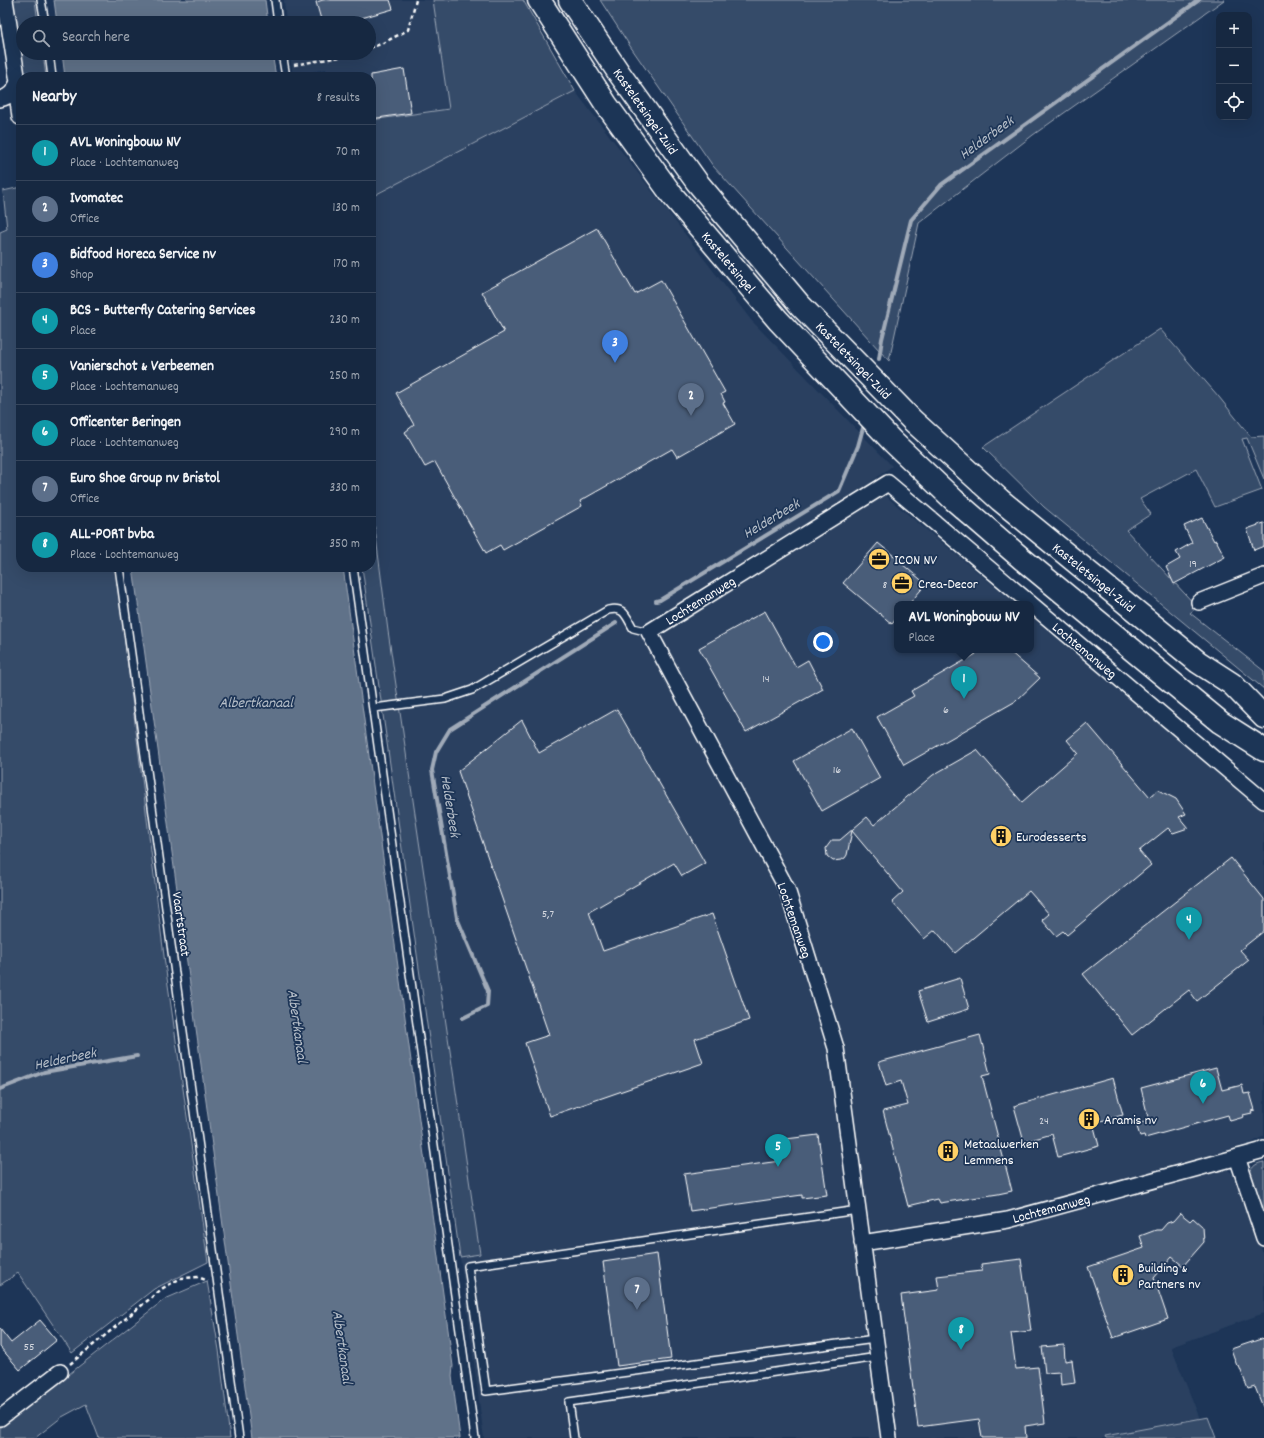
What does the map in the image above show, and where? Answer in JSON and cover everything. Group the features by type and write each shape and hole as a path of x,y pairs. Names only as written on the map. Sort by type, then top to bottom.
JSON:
{"main road":[{"name":"Kasteletsingel-Zuid","path":"539,0 615,116"},
{"name":"Kasteletsingel-Zuid","path":"570,0 619,73 697,182 800,305 912,420 1000,500 1198,662 1232,684 1264,717"},
{"name":"Kasteletsingel","path":"615,116 672,196 778,320 853,399"},
{"name":"Kasteletsingel-Zuid","path":"853,399 893,442 931,479 998,538 1220,722 1264,750"}],"street":[{"path":"5,0 16,72"},
{"path":"0,99 6,98 14,91 16,86"},
{"path":"14,91 16,96"},
{"name":"Lochtemanweg","path":"889,1438 836,1048 787,889 649,632 888,483 1028,601"},
{"path":"1199,602 1264,576"},
{"name":"Lochtemanweg","path":"1034,606 1264,801"},
{"name":"Lochtemanweg","path":"862,1243 1008,1220 1264,1149"},
{"path":"1237,1157 1264,1238"},
{"path":"0,1418 60,1372"}],"lane":[{"path":"42,0 44,16"},
{"path":"275,0 277,16"},
{"path":"50,60 51,72"},
{"path":"283,60 285,72"},
{"name":"Vaartstraat","path":"120,572 239,1438"},
{"path":"354,572 374,708 475,1438"},
{"path":"374,708 445,699 472,690 608,610 616,608 624,611 633,628 649,632"},
{"path":"858,1210 468,1266 486,1391 875,1339"},
{"path":"574,1438 569,1402 878,1357"}],"path":[{"path":"376,46 408,30 416,0"},
{"path":"284,67 323,60"},
{"path":"60,1372 163,1288 181,1278 198,1277 218,1284"}],"shaded area":[{"path":"9,0 35,0 37,16 16,16 16,45"},
{"path":"284,0 433,0 449,109 376,119 376,72 327,72 326,69 312,72 292,72 291,60 376,60 376,16 285,16"},
{"path":"433,0 523,0 575,91 376,194 376,119 449,109"},
{"path":"600,0 1224,0 1033,135 919,223 889,361 713,166"},
{"path":"18,60 44,60 45,72 20,72"},
{"path":"575,91 751,320 892,466 871,482 894,503 1012,601 894,601 894,653 1034,653 1034,619 1264,810 1264,1136 1251,1143 1220,1152 1215,1156 1219,1170 1228,1170 1236,1177 1264,1257 1264,1313 1171,1347 1200,1419 1105,1436 1106,1438 484,1438 460,1257 480,1254 388,631 376,537 376,194"},
{"path":"16,188 16,572 116,572 165,964 208,1262 154,1289 72,1353 18,1273 0,1285 0,232 7,229 3,191"},
{"path":"1160,329 1219,397 1251,437 1264,436 1264,479 1247,438 1242,439 1262,490 1215,507 1196,469 1140,499 1151,514 1126,530 1197,607 1190,613 1264,671 1264,689 1044,507 983,447"},
{"path":"376,537 388,631 480,1254 460,1257 363,572 376,572"},
{"path":"1264,1162 1264,1215 1250,1173 1255,1165"},
{"path":"207,1281 219,1350 230,1438 99,1438 86,1404 62,1417 35,1438 0,1438 0,1428 165,1299"},
{"path":"1208,1417 1216,1438 1106,1438 1105,1436"}],"water":[{"path":"54,0 265,0 267,16 56,16"},
{"path":"63,60 273,60 275,72 64,72"},
{"name":"Albertkanaal","path":"134,572 344,572 453,1366 452,1376 460,1438 252,1438"}],"building":[{"path":"323,0 390,0 393,9 368,16 320,16 316,2"},
{"path":"404,69 411,113 376,118 376,74"},
{"path":"597,228 635,294 661,280 725,392 721,394 725,402 723,403 735,424 677,457 672,449 580,501 582,506 503,550 500,545 486,553 435,462 425,467 405,432 414,425 396,393 504,332 482,292"},
{"path":"1202,518 1214,541 1216,540 1225,557 1174,584 1166,567 1180,559 1176,552 1192,543 1184,526"},
{"path":"1264,523 1264,546 1254,550 1247,529"},
{"path":"878,543 904,562 902,564 926,584 912,601 894,601 894,622 892,624 843,583"},
{"path":"765,611 796,667 808,660 823,689 746,732 699,648"},
{"path":"975,653 1011,653 1040,678 1016,701 904,765 877,717 914,696 911,691 976,654"},
{"path":"617,709 705,863 682,876 674,863 589,912 603,951 712,914 749,1020 695,1039 703,1063 550,1116 525,1043 549,1035 458,771 522,720 539,753"},
{"name":"Eurodesserts","path":"1087,723 1150,797 1158,790 1176,799 1186,814 1179,817 1188,828 1173,833 1168,828 1139,851 1151,865 1067,935 1063,931 1056,936 1042,920 1049,914 1029,891 955,953 935,930 924,939 892,902 903,892 852,831 845,858 833,861 827,856 826,848 832,840 840,840 867,817 874,825 933,775 977,750 1022,802 1078,753 1067,740"},
{"path":"852,728 880,778 822,811 794,761"},
{"path":"1231,858 1264,899 1264,931 1240,950 1249,960 1197,1001 1189,990 1132,1035 1083,974"},
{"path":"960,978 969,1009 928,1022 918,991"},
{"name":"Metaalwerken Lemmens","path":"980,1035 990,1074 982,1076 1012,1191 940,1203 938,1199 908,1206 883,1111 908,1105 901,1081 886,1086 879,1062"},
{"path":"1216,1068 1222,1090 1242,1085 1244,1094 1250,1093 1255,1110 1251,1111 1252,1113 1230,1121 1228,1115 1145,1138 1144,1135 1140,1136 1136,1124 1149,1121 1141,1088"},
{"path":"1113,1078 1123,1115 1093,1123 1099,1146 1058,1157 1052,1134 1024,1142 1014,1106"},
{"path":"818,1135 827,1195 802,1198 802,1195 690,1211 684,1174 780,1161 778,1140"},
{"name":"Building & Partners nv","path":"1180,1213 1190,1221 1193,1218 1203,1227 1204,1242 1183,1266 1172,1257 1154,1278 1168,1319 1113,1338 1088,1267 1144,1248 1140,1236 1156,1230 1161,1230 1167,1223 1173,1221"},
{"path":"657,1254 671,1359 617,1366 603,1262"},
{"path":"1021,1259 1031,1331 1011,1333 1016,1369 1038,1367 1045,1423 1025,1426 1026,1438 982,1438 979,1419 918,1427 901,1295 939,1290 937,1276 982,1271 981,1264"},
{"path":"40,1320 57,1340 20,1370 0,1347 0,1329 11,1343"},
{"path":"1264,1338 1263,1407 1255,1387 1248,1389 1231,1349"},
{"path":"1064,1345 1065,1361 1072,1360 1075,1383 1061,1385 1060,1372 1045,1373 1042,1347"}],"waterway":[{"name":"Helderbeek","path":"879,359 882,339 911,220 941,185 1199,0"},
{"name":"Helderbeek","path":"656,601 660,600 839,491 858,446 863,428"},
{"name":"Helderbeek","path":"463,1018 487,1006 488,991 457,918 432,770 436,752 450,729 616,623"},
{"name":"Helderbeek","path":"0,1089 44,1072 137,1056"}],"place":[{"name":"Bidfood Horeca Service nv","path":"615,363"},
{"name":"Ivomatec","path":"691,416"},
{"name":"ICON NV","path":"879,559"},
{"name":"Crea-Decor","path":"902,583"},
{"name":"AVL Woningbouw NV","path":"964,699"},
{"name":"Eurodesserts","path":"1001,836"},
{"name":"BCS - Butterfly Catering Services","path":"1189,940"},
{"name":"Officenter Beringen","path":"1203,1104"},
{"name":"Aramis nv","path":"1089,1119"},
{"name":"Metaalwerken Lemmens","path":"948,1151"},
{"name":"Vanierschot & Verbeemen","path":"778,1167"},
{"name":"Building & Partners nv","path":"1123,1275"},
{"name":"Euro Shoe Group nv Bristol","path":"637,1310"},
{"name":"ALL-PORT bvba","path":"961,1350"}]}
